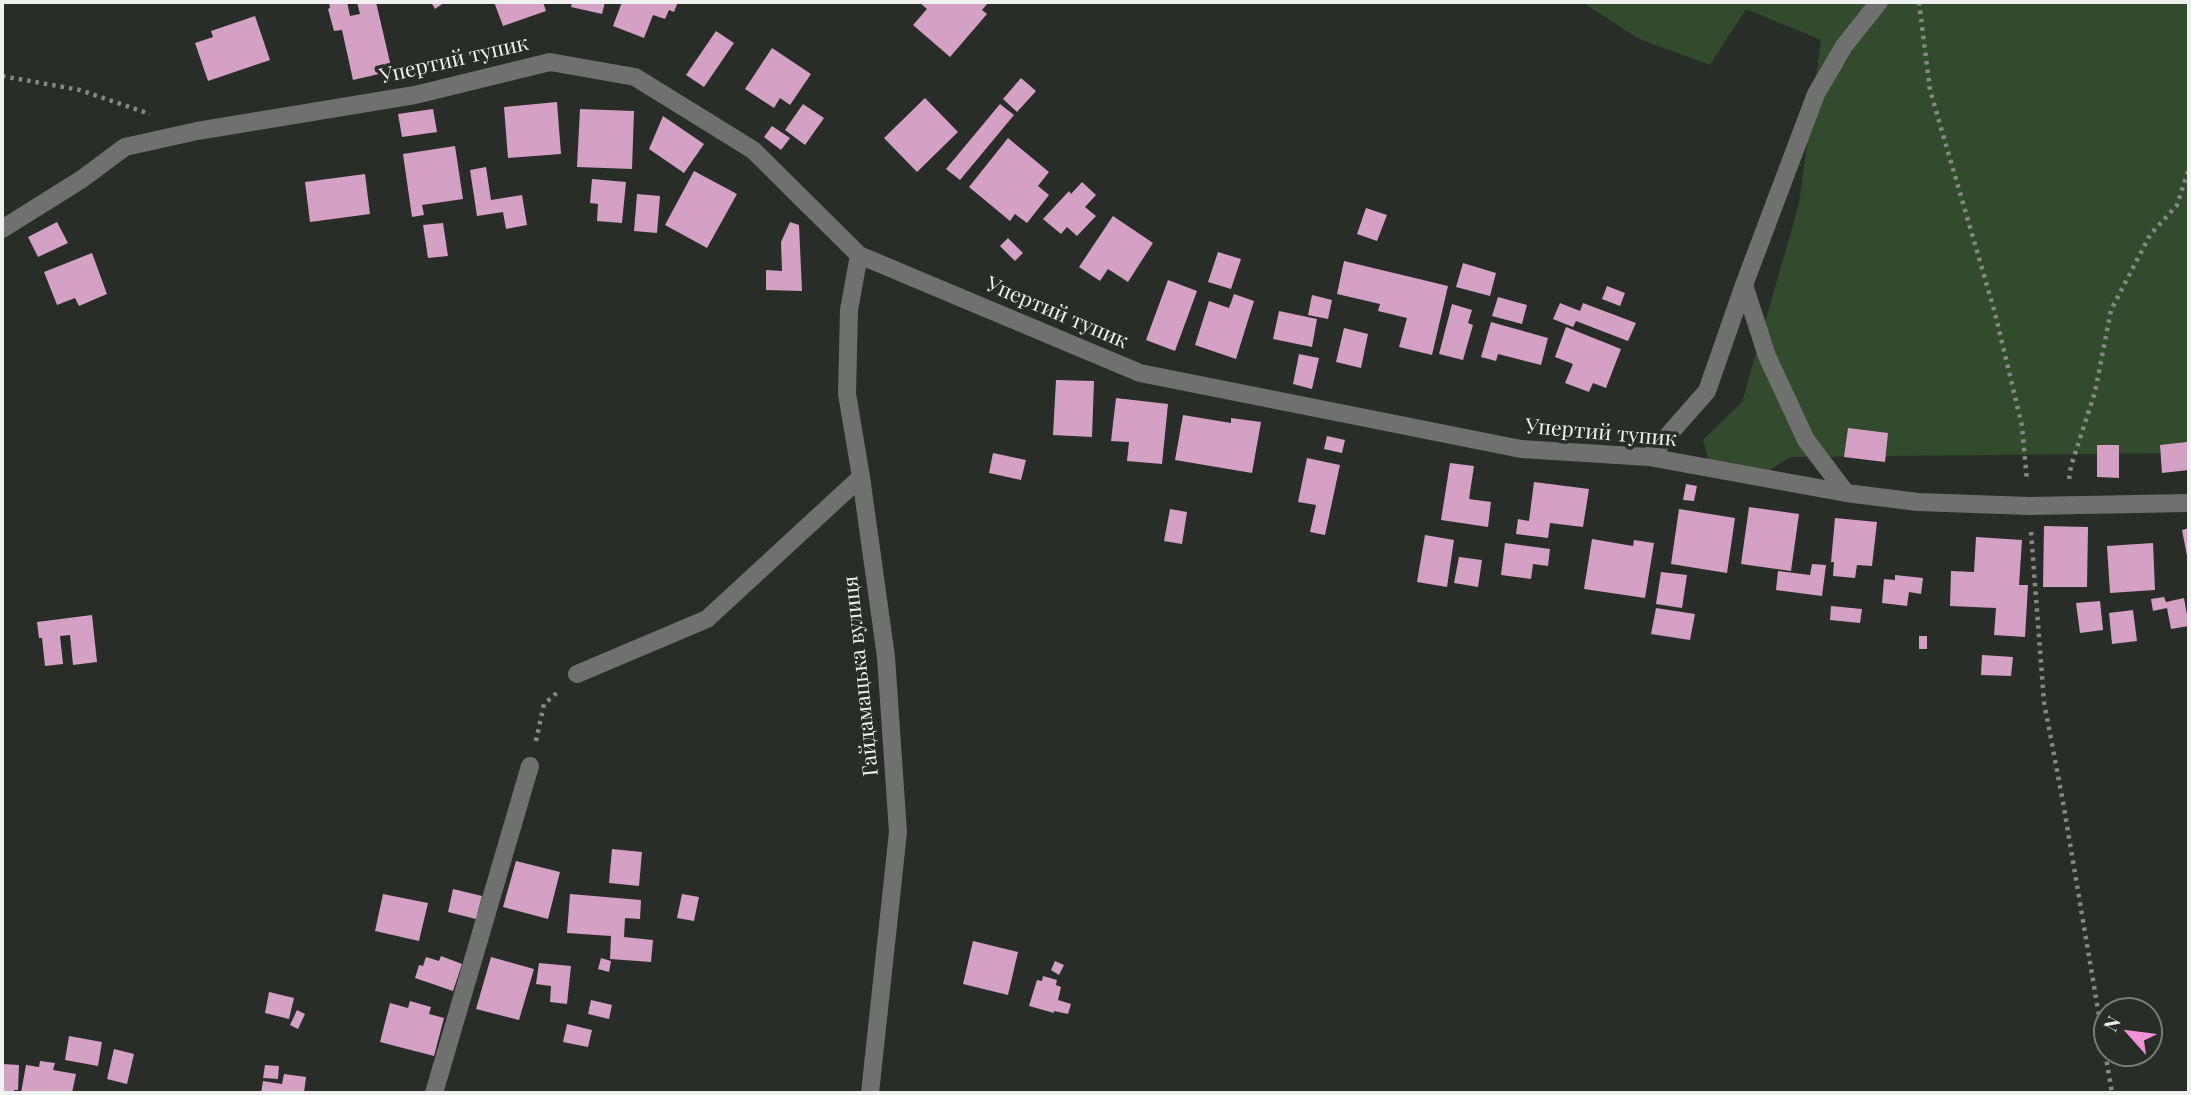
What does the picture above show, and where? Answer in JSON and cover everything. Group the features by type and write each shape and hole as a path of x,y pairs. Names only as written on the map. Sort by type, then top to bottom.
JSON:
{"street":[{"path":"1649,457 1707,391 1816,94 1844,46 1879,2"},
{"name":"Упертий тупик","path":"2,229 82,179 125,147 197,131 415,95 550,62 635,77 753,150 859,255 1140,373 1521,449 1649,457 1846,493 1918,502 2029,506 2189,503"},
{"name":"Гайдамацька вулиця","path":"859,255 849,310 847,394 886,657 898,832 870,1093"},
{"path":"1744,285 1767,356 1806,440 1846,493"},
{"path":"577,674 707,619 861,477"},
{"path":"434,1093 530,766"}],"path":[{"path":"1919,2 1930,90 1995,313 2022,426 2044,702 2112,1093"},
{"path":"2,76 80,90 197,131"},
{"path":"2060,506 2066,495 2071,466 2095,392 2111,310 2150,234 2177,205 2189,168"},
{"path":"530,766 544,704 577,674"}],"green space":[{"path":"1582,2 2189,2 2189,453 1791,457 1764,473 1709,462 1703,440 1742,402 1799,204 1821,40 1746,9 1710,65 1639,39"}],"building":[{"path":"329,2 347,2 350,16 360,14 357,2 376,2 392,71 353,80 342,30 334,31 328,9"},
{"path":"431,2 445,2 435,9"},
{"path":"494,2 543,2 546,11 503,26"},
{"path":"572,2 605,2 602,14 571,7"},
{"path":"622,2 678,2 674,12 669,10 665,19 653,15 644,38 613,26"},
{"path":"919,2 989,2 982,10 987,14 950,57 913,25 927,9"},
{"path":"255,16 270,60 208,81 195,43 213,37 211,31"},
{"path":"716,31 734,43 704,87 686,75"},
{"path":"772,48 811,74 790,105 780,98 774,108 745,89"},
{"path":"1021,78 1036,91 1017,112 1003,99"},
{"path":"925,98 958,132 917,172 884,138"},
{"path":"557,102 561,154 508,158 504,107"},
{"path":"803,104 824,118 805,145 785,130"},
{"path":"1000,104 1014,115 960,180 946,169"},
{"path":"433,109 437,132 402,137 398,114"},
{"path":"580,109 634,111 632,169 577,167"},
{"path":"663,116 704,144 684,173 649,149"},
{"path":"772,126 790,138 781,150 764,137"},
{"path":"1008,138 1049,172 1038,186 1049,195 1027,223 1015,214 1010,221 969,187"},
{"path":"455,146 463,199 422,205 424,215 412,217 403,154"},
{"path":"486,167 491,200 522,195 527,225 506,229 503,212 477,216 470,170"},
{"path":"694,171 737,194 707,248 665,225"},
{"path":"365,174 370,214 310,222 305,182"},
{"path":"592,179 626,182 622,223 597,221 598,204 590,203"},
{"path":"1082,182 1096,195 1085,207 1096,216 1077,236 1067,227 1061,234 1043,219 1069,191 1071,194"},
{"path":"637,194 660,196 657,233 634,231"},
{"path":"1366,208 1387,215 1377,241 1357,234"},
{"path":"1113,216 1153,243 1128,282 1108,269 1100,281 1079,267"},
{"path":"57,222 68,243 38,257 28,237"},
{"path":"790,222 799,225 802,291 766,290 766,270 782,271 781,242"},
{"path":"443,223 448,256 428,258 423,225"},
{"path":"1008,238 1023,253 1015,261 1000,246"},
{"path":"1218,252 1241,259 1231,289 1208,282"},
{"path":"92,253 107,294 79,306 75,298 57,305 44,272"},
{"path":"1344,261 1448,286 1432,355 1399,347 1407,318 1378,311 1380,304 1337,294"},
{"path":"1463,263 1496,273 1490,296 1456,287"},
{"path":"1168,280 1197,291 1175,351 1146,340"},
{"path":"1607,286 1625,293 1620,306 1602,299"},
{"path":"1234,294 1254,301 1236,359 1195,345 1209,301 1229,308"},
{"path":"1312,295 1332,300 1328,319 1308,315"},
{"path":"1498,297 1527,305 1522,324 1492,316"},
{"path":"1560,303 1580,311 1583,303 1636,323 1628,341 1576,321 1573,327 1553,319"},
{"path":"1452,304 1472,310 1468,323 1473,325 1463,360 1439,354"},
{"path":"1279,311 1317,319 1312,347 1273,339"},
{"path":"1491,322 1548,338 1541,365 1498,354 1496,361 1481,357"},
{"path":"1566,327 1621,349 1606,388 1593,383 1589,392 1565,383 1573,364 1555,357"},
{"path":"1344,328 1368,334 1361,368 1336,362"},
{"path":"1299,354 1319,358 1312,389 1293,384"},
{"path":"1056,380 1094,381 1092,437 1053,435"},
{"path":"1116,398 1168,404 1162,464 1127,461 1129,442 1111,441"},
{"path":"1183,415 1231,423 1231,418 1261,422 1252,473 1175,460"},
{"path":"1848,428 1888,433 1885,462 1844,457"},
{"path":"1327,436 1345,440 1342,453 1324,449"},
{"path":"2187,442 2189,470 2162,473 2160,445"},
{"path":"2097,445 2119,445 2119,478 2097,477"},
{"path":"993,453 1026,460 1021,480 989,473"},
{"path":"1307,458 1340,465 1325,535 1310,532 1316,505 1298,502"},
{"path":"1450,463 1474,466 1469,499 1491,502 1488,527 1441,520"},
{"path":"1534,482 1589,489 1583,527 1550,523 1548,538 1516,534 1518,519 1529,521"},
{"path":"1686,484 1697,486 1694,501 1683,500"},
{"path":"1749,507 1799,514 1791,571 1741,564"},
{"path":"1170,509 1187,512 1182,544 1164,541"},
{"path":"1679,509 1735,518 1727,573 1671,564"},
{"path":"1835,518 1877,522 1872,566 1857,565 1855,578 1833,576 1834,562 1831,562"},
{"path":"2044,526 2088,527 2087,587 2043,587"},
{"path":"2189,528 2189,561 2188,561 2182,530"},
{"path":"1425,535 1454,540 1447,587 1417,582"},
{"path":"1976,537 2022,540 2019,585 2028,585 2025,637 1994,635 1996,608 1950,606 1951,571 1974,572"},
{"path":"1592,539 1633,546 1634,540 1654,543 1645,598 1584,589"},
{"path":"1505,543 1550,549 1548,566 1533,564 1531,579 1501,575"},
{"path":"2153,543 2155,590 2110,593 2107,546"},
{"path":"1459,557 1482,560 1478,587 1454,583"},
{"path":"1812,564 1826,565 1822,596 1776,590 1778,571 1810,575"},
{"path":"1661,572 1687,575 1682,608 1656,604"},
{"path":"1895,575 1923,578 1921,594 1909,592 1907,606 1882,603 1884,579 1895,580"},
{"path":"2164,597 2166,602 2184,598 2189,626 2171,629 2167,608 2153,611 2151,599"},
{"path":"2100,601 2103,630 2080,633 2076,603"},
{"path":"1831,606 1862,609 1860,623 1830,620"},
{"path":"1656,608 1695,614 1690,640 1651,634"},
{"path":"2133,610 2137,641 2112,644 2109,613"},
{"path":"92,615 97,662 73,665 70,635 60,636 63,664 45,666 37,622"},
{"path":"1919,636 1927,636 1927,649 1919,649"},
{"path":"1982,655 2013,657 2011,676 1981,675"},
{"path":"612,849 642,852 639,886 609,883"},
{"path":"516,861 560,872 548,919 503,907"},
{"path":"453,889 482,896 476,919 448,912"},
{"path":"383,894 428,903 419,941 375,931"},
{"path":"570,894 641,900 640,919 625,918 624,937 653,940 651,962 610,959 611,936 567,933"},
{"path":"682,894 699,897 694,921 677,918"},
{"path":"973,941 1018,952 1008,995 963,984"},
{"path":"441,956 462,964 453,991 415,978 419,965 423,966 426,957 439,961"},
{"path":"491,957 534,969 519,1020 476,1009"},
{"path":"601,958 611,961 609,972 598,969"},
{"path":"1055,961 1064,965 1059,975 1051,970"},
{"path":"539,963 571,966 567,1004 550,1002 551,986 536,984"},
{"path":"1043,976 1057,980 1056,985 1061,987 1058,1000 1071,1004 1068,1014 1029,1006 1037,980 1042,981"},
{"path":"269,992 294,998 289,1019 265,1013"},
{"path":"591,1000 612,1005 609,1019 588,1014"},
{"path":"410,1001 431,1007 429,1014 444,1018 434,1056 380,1042 390,1003 408,1008"},
{"path":"297,1010 305,1014 298,1029 290,1025"},
{"path":"567,1024 592,1030 588,1047 563,1042"},
{"path":"69,1036 102,1042 98,1066 65,1060"},
{"path":"114,1049 134,1054 127,1084 107,1079"},
{"path":"40,1061 55,1063 53,1070 76,1074 72,1093 21,1093 26,1065 39,1067"},
{"path":"2,1064 19,1065 18,1090 14,1090 14,1093 2,1093"},
{"path":"265,1065 279,1066 278,1079 263,1078"},
{"path":"284,1074 306,1077 304,1093 261,1093 263,1081 282,1084"}]}
